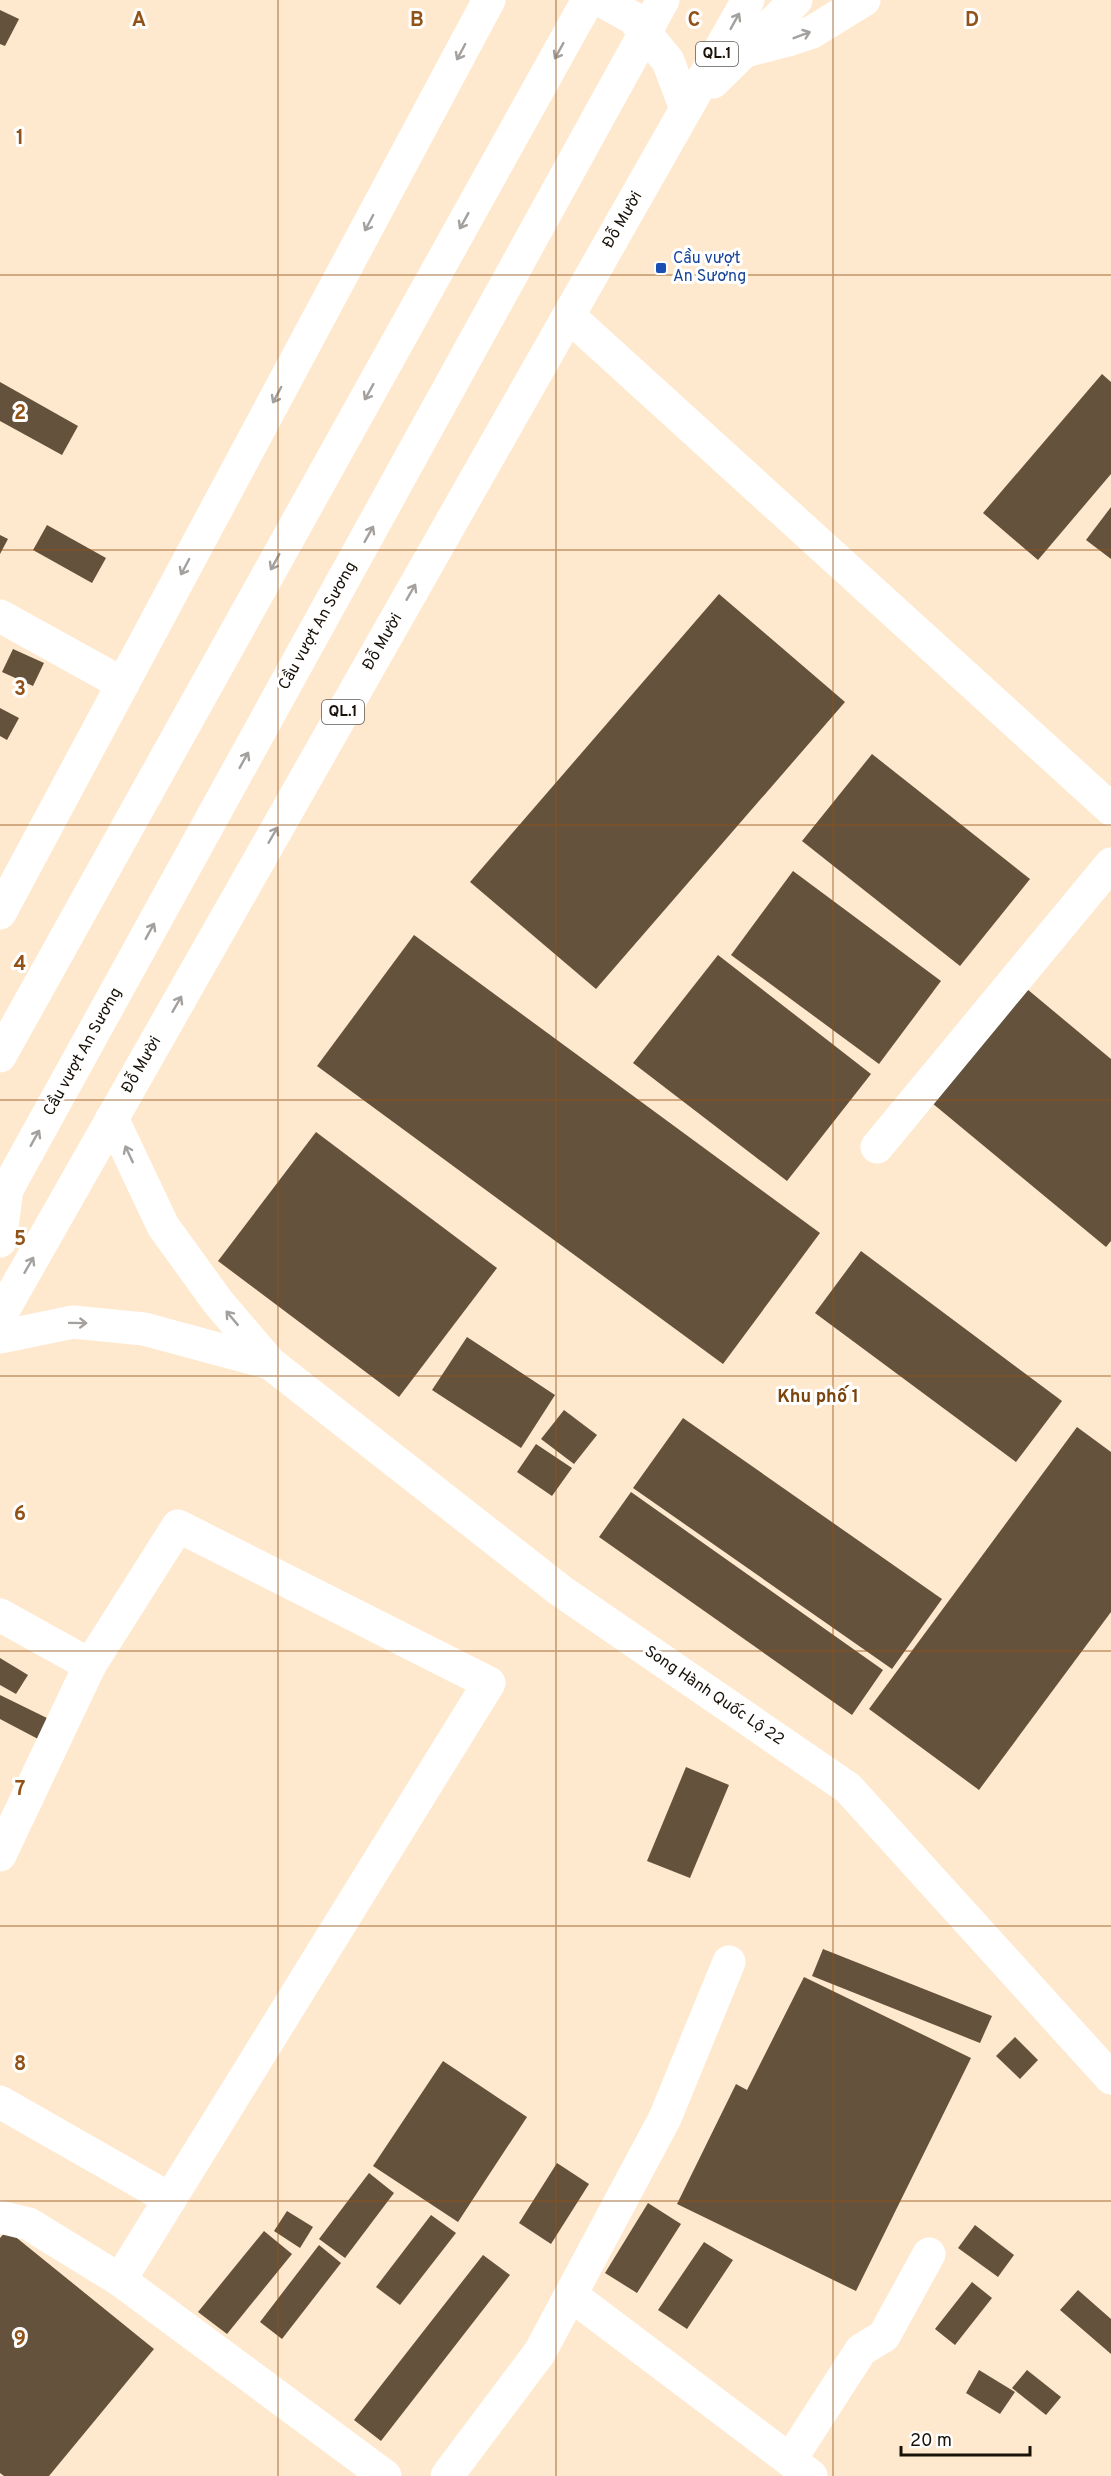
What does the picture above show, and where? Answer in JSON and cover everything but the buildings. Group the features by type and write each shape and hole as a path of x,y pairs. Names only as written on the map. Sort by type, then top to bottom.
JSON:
{"main road":[{"path":"0,914 485,6 515,0"},
{"path":"0,1056 588,0"},
{"path":"601,0 633,18 668,61 686,109 796,0"},
{"name":"Cầu vượt An Sương","path":"3,1195 663,0"},
{"name":"Đỗ Mười","path":"0,1316 748,0"},
{"path":"746,51 812,32 864,0"},
{"path":"568,316 1111,809"},
{"path":"0,616 123,684"},
{"path":"877,1147 1111,864"},
{"path":"112,1118 163,1226 218,1302 270,1363"},
{"path":"0,1240 3,1195"},
{"path":"0,1337 73,1322 144,1329 270,1363"},
{"name":"Song Hành Quốc Lộ 22","path":"270,1363 561,1591 848,1788 1111,2078"},
{"path":"0,1855 90,1665 178,1526 489,1683 120,2280"},
{"path":"0,1615 90,1665"},
{"path":"447,2476 540,2352 665,2118 729,1962"},
{"path":"0,2102 170,2199"},
{"path":"0,2217 29,2224 120,2280 385,2476"},
{"path":"571,2295 800,2470 861,2350 885,2336 929,2254"}],"place":[{"name":"Cầu vượt An Sương","path":"661,268"}],"district":[{"name":"Khu phố 1","path":"818,1397"}]}
